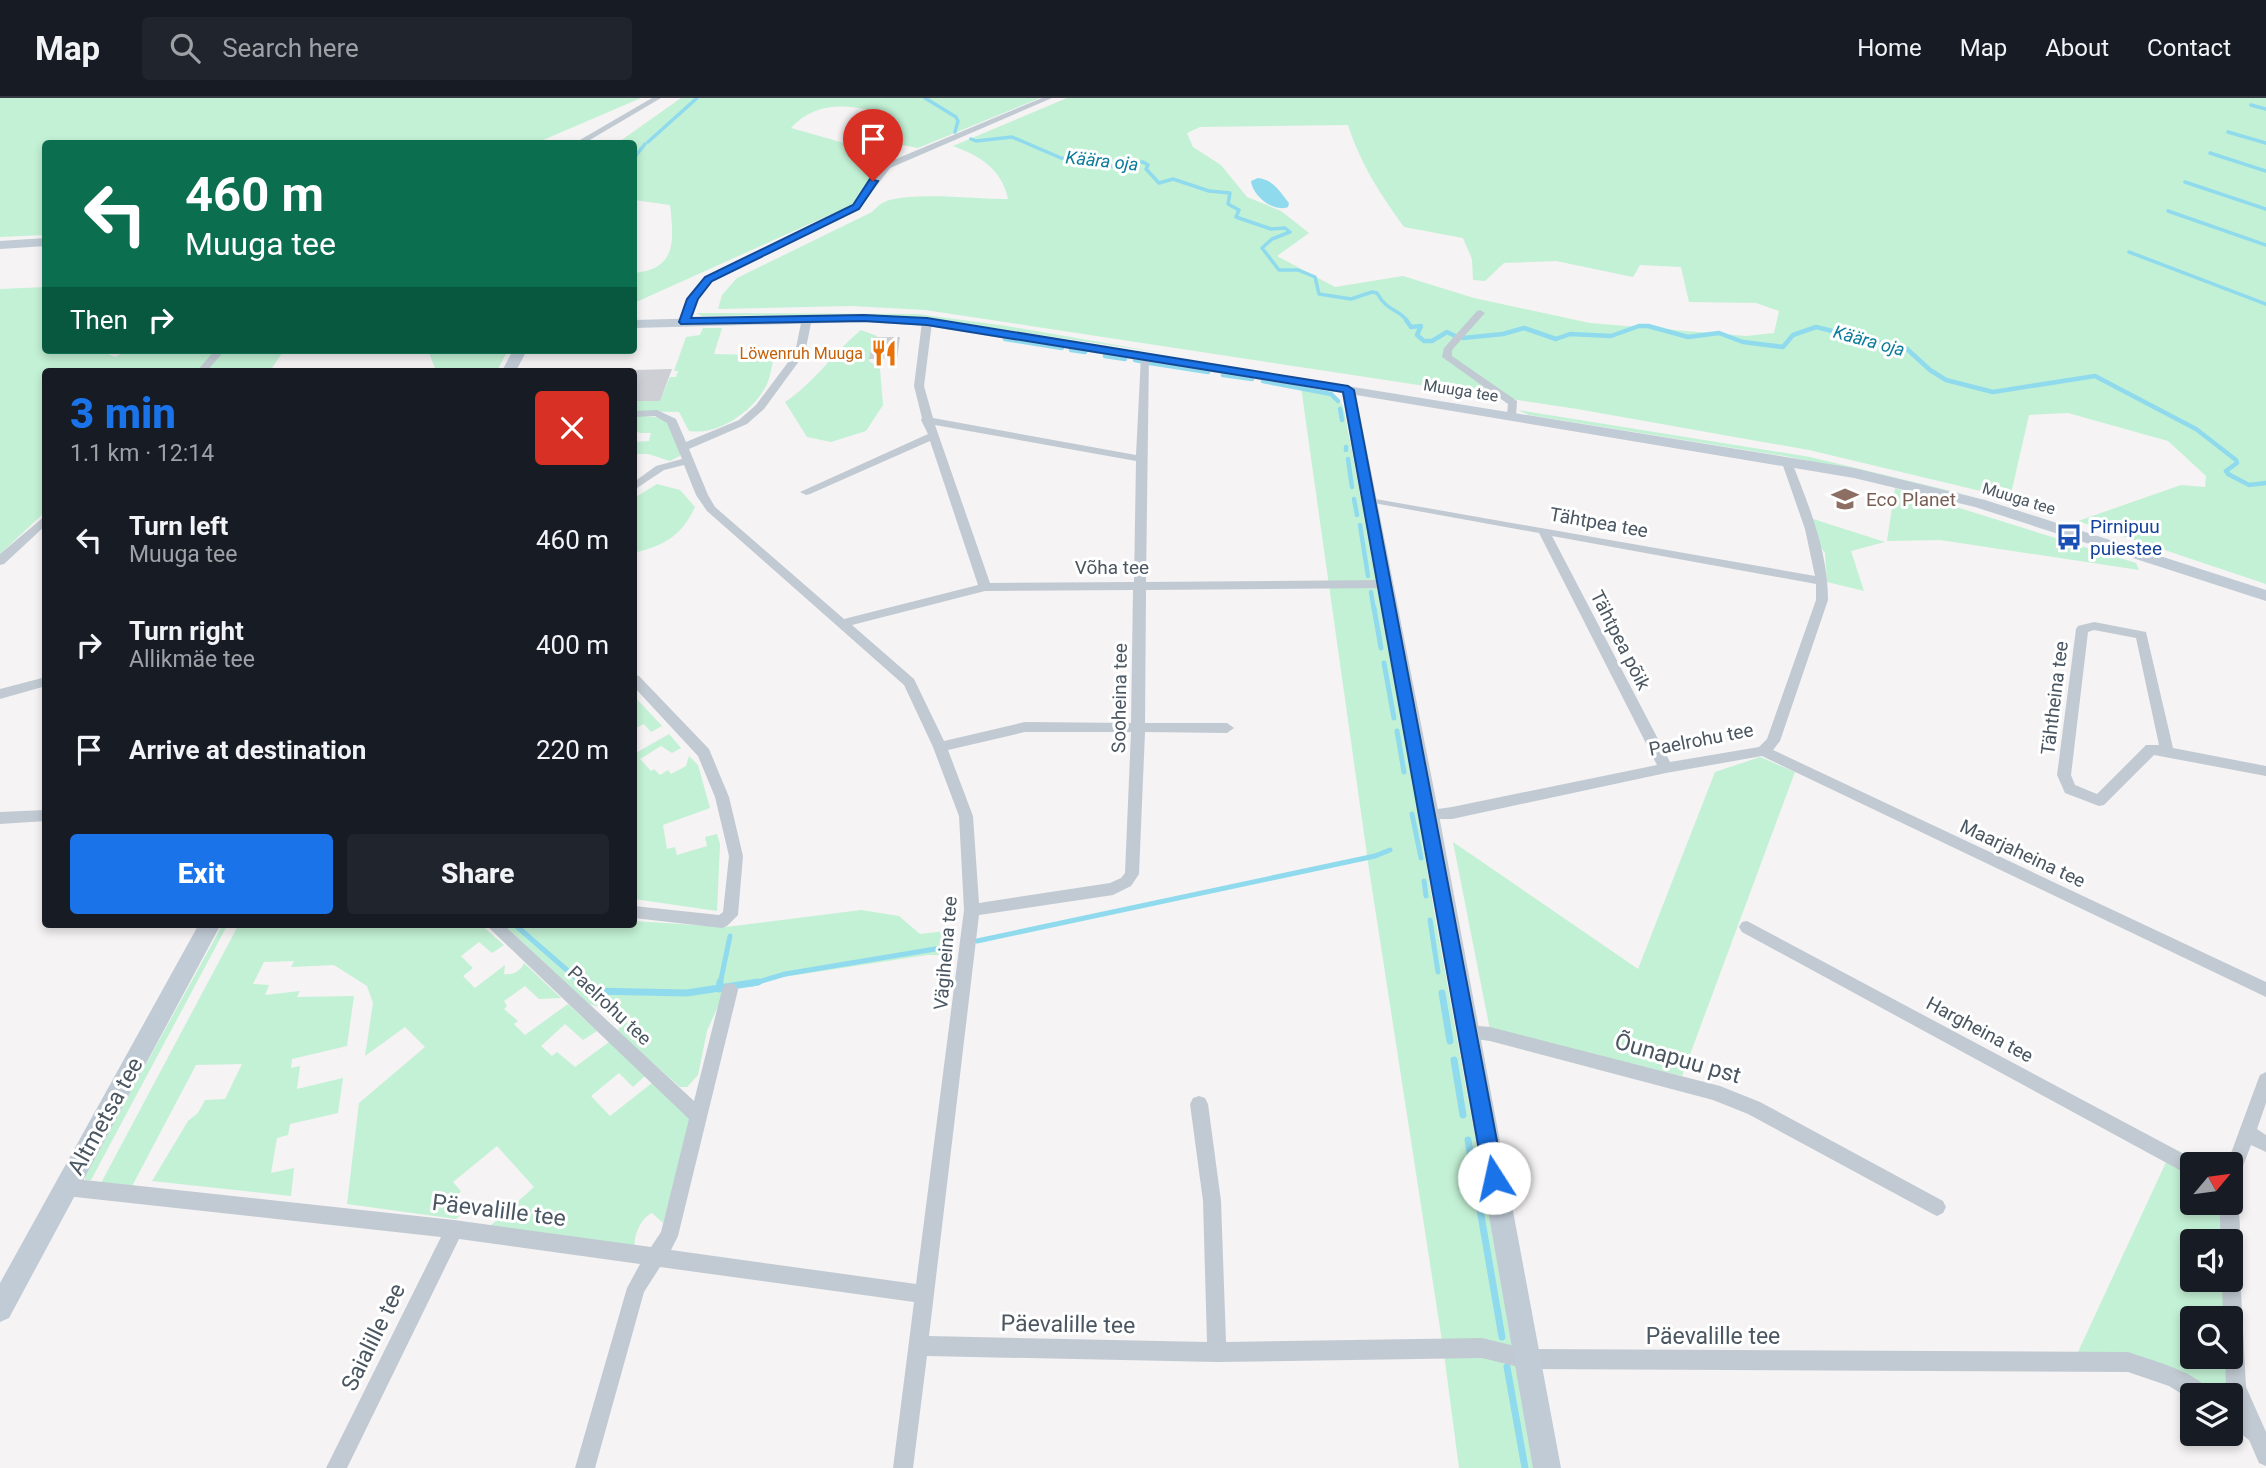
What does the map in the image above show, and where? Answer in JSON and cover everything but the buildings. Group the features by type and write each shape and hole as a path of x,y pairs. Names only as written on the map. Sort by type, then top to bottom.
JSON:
{"main road":[{"path":"0,245 42,242"},
{"name":"Muuga tee","path":"637,324 807,318 927,322 1786,460 1980,503 2266,596"},
{"path":"1348,390 1429,815 1547,1468"},
{"name":"Altmetsa tee","path":"0,1309 208,928"}],"street":[{"path":"584,140 657,98"},
{"path":"685,322 693,299 708,279 856,207 887,166 1048,98"},
{"path":"1480,313 1447,350 1447,357 1513,403 1512,415"},
{"path":"637,485 660,468 743,422 761,407 800,353 807,318"},
{"path":"927,322 919,386 926,420 934,435 985,587"},
{"path":"205,368 217,354"},
{"name":"Sooheina tee","path":"972,910 1101,892 1126,882 1132,874 1138,727 1141,458 1146,356"},
{"name":"Vägiheina tee","path":"637,414 657,413 672,421 711,509 909,682 940,747 966,816 972,910 903,1468"},
{"path":"926,420 1141,458"},
{"path":"806,492 934,435"},
{"name":"Paelrohu tee","path":"1429,815 1452,813 1666,768 1763,751 1773,741 1822,600 1823,581 1817,550 1786,460"},
{"name":"Tähtpea tee","path":"1368,499 1823,581"},
{"path":"0,561 42,522"},
{"name":"Tähtpea põik","path":"1543,530 1666,768"},
{"name":"Võha tee","path":"844,623 985,587 1384,584"},
{"name":"Tähtheina tee","path":"2094,626 2142,635 2167,752 2151,749 2099,801 2070,789 2064,775 2082,629 2094,626"},
{"path":"0,694 42,682"},
{"path":"637,682 704,753 722,797 736,856 730,915 722,922 637,912"},
{"path":"940,747 1025,727 1227,728"},
{"name":"Maarjaheina tee","path":"1763,751 2266,990"},
{"path":"2167,752 2266,771"},
{"path":"0,818 42,815"},
{"name":"Hargheina tee","path":"1747,927 2180,1161"},
{"name":"Paelrohu tee","path":"497,928 698,1116"},
{"path":"585,1468 636,1288 669,1236 730,990"},
{"name":"Õunapuu pst","path":"1467,1032 1490,1034 1714,1092 1754,1108 1937,1207"},
{"path":"2240,1152 2266,1080"},
{"path":"1199,1104 1212,1201 1217,1352"},
{"path":"2247,1133 2266,1144"},
{"name":"Päevalille tee","path":"66,1187 454,1229 923,1293"},
{"name":"Saialille tee","path":"336,1468 454,1229"},
{"path":"2232,1292 2236,1387 2262,1437 2266,1456"},
{"name":"Päevalille tee","path":"919,1346 1217,1352 1482,1348 1527,1359 2128,1362 2182,1383"},
{"path":"2243,1422 2262,1437"}],"green space":[{"path":"0,98 641,98 543,140 42,140 42,235 0,237"},
{"path":"681,98 1040,98 918,148 902,145 903,138 892,116 851,107 825,108 813,112 791,128 862,148 879,172 865,199 637,302 637,272 658,266 670,251 670,205 637,200 637,140 622,140"},
{"path":"1067,98 2266,98 2266,584 2078,521 2181,485 2205,487 2206,476 2168,441 2068,413 2029,415 2010,498 1809,450 1577,409 925,310 851,306 718,309 722,295 737,278 872,212 887,201 932,196 1008,199 1001,179 988,165 953,146","holes":["1348,125 1372,178 1404,227 1463,238 1472,259 1473,280 1485,281 1504,263 1556,261 1633,277 1640,265 1681,267 1689,302 1756,303 1779,311 1774,333 1746,336 1590,323 1474,298 1403,276 1335,287 1277,256 1309,233 1281,211 1247,197 1221,165 1193,147 1187,133 1200,127"]},
{"path":"42,287 42,354 108,354 115,357 121,354 281,354 272,368 42,368 42,515 0,554 0,289"},
{"path":"696,313 917,314 1007,326 1162,353 933,319 832,315 702,316"},
{"path":"703,328 722,328 714,354 753,355 773,362 767,384 754,403 745,412 723,425 700,431 689,431 679,412 637,411 637,401 660,400 670,377 676,377 678,371 674,371 686,337 700,335"},
{"path":"861,330 877,336 869,361 880,369 883,405 866,431 831,442 807,437 785,402 805,386"},
{"path":"430,354 506,354 499,368 435,368"},
{"path":"1301,387 1336,397 1341,402 1346,418 1405,730 1434,911 1535,1468 1459,1468 1444,1354 1369,869"},
{"path":"1518,410 1810,457 1976,497 1790,457 1529,415"},
{"path":"637,415 665,418 681,452 680,456 670,461 648,454 637,454 637,442 649,441 651,433 637,432"},
{"path":"657,484 680,490 695,507 677,533 663,543 637,552 637,496"},
{"path":"1895,488 2136,563 2139,570 1940,540 1887,541"},
{"path":"1810,518 1885,542 1851,551 1864,591 1827,582 1825,553 1815,539"},
{"path":"637,699 662,726 651,732 644,724 637,728"},
{"path":"669,734 681,748 672,753 661,746 640,759 651,771 654,769 660,775 668,770 671,774 686,766 689,756 698,765 710,808 663,825 667,849 675,847 677,855 707,846 705,837 717,834 720,844 717,911 637,899 637,752"},
{"path":"1760,757 1795,772 1682,1076 1490,1030 1453,842 1638,969 1715,772"},
{"path":"861,910 899,916 920,934 946,931 954,939 951,955 927,955 750,982 722,997 707,1031 698,1075 687,1087 680,1087 618,1032 622,1019 603,1008 589,1004 507,928 637,928 637,921 726,927"},
{"path":"221,928 226,928 91,1180 85,1180 85,1175"},
{"path":"237,928 485,928 504,945 492,953 479,942 461,956 473,968 463,976 475,988 505,965 504,974 510,974 518,971 524,963 561,998 539,999 525,986 504,1001 507,1006 504,1009 518,1021 514,1024 525,1035 568,1004 597,1031 583,1040 565,1024 541,1046 552,1056 557,1052 575,1067 609,1042 645,1076 633,1087 619,1073 591,1096 610,1116 652,1083 691,1119 663,1223 652,1213 648,1215 635,1238 635,1248 488,1228 534,1187 497,1146 453,1182 461,1191 456,1197 467,1210 456,1219 347,1204 359,1103 425,1047 405,1027 365,1056 373,1003 367,986 334,965 291,967 294,961 264,962 253,984 269,985 265,995 300,991 297,997 354,996 347,1046 292,1059 291,1068 300,1066 297,1089 343,1078 338,1113 290,1124 288,1135 277,1138 271,1173 294,1168 291,1196 152,1181 188,1121 198,1113 205,1100 225,1099 242,1064 196,1065 131,1188 100,1185"},
{"path":"2168,1158 2180,1165 2180,1215 2224,1215 2225,1229 2180,1229 2180,1292 2228,1292 2228,1306 2180,1306 2180,1369 2231,1369 2232,1383 2180,1383 2180,1386 2077,1354"}],"water":[{"path":"1258,178 1276,187 1289,203 1288,207 1276,207 1264,202 1252,186 1251,181"}],"waterway":[{"name":"Käära oja","path":"648,142 697,98"},
{"name":"Käära oja","path":"925,98 956,117 958,121 955,132"},
{"path":"2251,105 2266,109"},
{"path":"2228,132 2266,143"},
{"name":"Käära oja","path":"971,139 976,141 1012,137 1061,158 1110,166 1143,162 1148,165 1146,169 1159,183 1173,179 1209,191 1230,193 1228,204 1239,210 1236,217 1271,229 1285,228 1290,232 1272,239 1262,248 1279,270 1298,270 1315,277 1319,294 1351,299 1377,293 1385,304 1408,322"},
{"name":"Käära oja","path":"637,154 645,144"},
{"path":"2210,153 2266,171"},
{"path":"2185,182 2266,209"},
{"path":"2168,211 2266,245"},
{"path":"2129,252 2266,304"},
{"name":"Käära oja","path":"1406,320 1411,327 1421,326 1417,335 1424,341 1432,341 1447,332 1455,336"},
{"name":"Käära oja","path":"1463,338 1503,334 1524,328 1556,339 1570,334 1611,336 1639,326 1648,326 1688,337 1719,333 1743,342 1783,347 1793,335 1816,327 1907,349 1930,370 1946,380 1993,392 2095,376 2196,429 2236,460 2237,463 2226,471 2228,474 2249,485 2266,483"},
{"path":"1005,339 1062,348"},
{"path":"1071,350 1085,352"},
{"path":"1105,356 1125,359"},
{"path":"1135,360 1140,361"},
{"path":"1150,363 1208,372"},
{"path":"1223,375 1252,379"},
{"path":"1263,381 1331,394 1338,401"},
{"path":"1340,409 1342,420"},
{"path":"1348,459 1352,487"},
{"path":"1354,499 1357,515"},
{"path":"1360,525 1368,576"},
{"path":"1371,592 1374,610"},
{"path":"1374,608 1381,648"},
{"path":"1384,663 1394,718"},
{"path":"1397,731 1404,772"},
{"path":"1412,814 1421,858"},
{"path":"977,941 1375,856 1390,850"},
{"path":"1424,881 1426,896"},
{"path":"1430,920 1438,972"},
{"path":"519,928 583,984"},
{"path":"720,984 730,936"},
{"path":"752,984 785,974 953,946"},
{"path":"581,982 591,991 687,993 719,988"},
{"path":"719,988 720,982"},
{"path":"719,988 758,982"},
{"path":"1442,993 1450,1041"},
{"path":"1454,1060 1463,1115"},
{"path":"1468,1140 1502,1337"},
{"path":"1507,1367 1525,1468"}],"place":[{"name":"Löwenruh Muuga","path":"884,353"},
{"name":"Eco Planet","path":"1845,499"},
{"name":"Pirnipuu puiestee","path":"2069,537"}],"route":[{"path":"873,181 856,207 708,279 693,299 685,322 864,318 927,322 978,328 1348,390 1429,815 1494,1178"}]}
